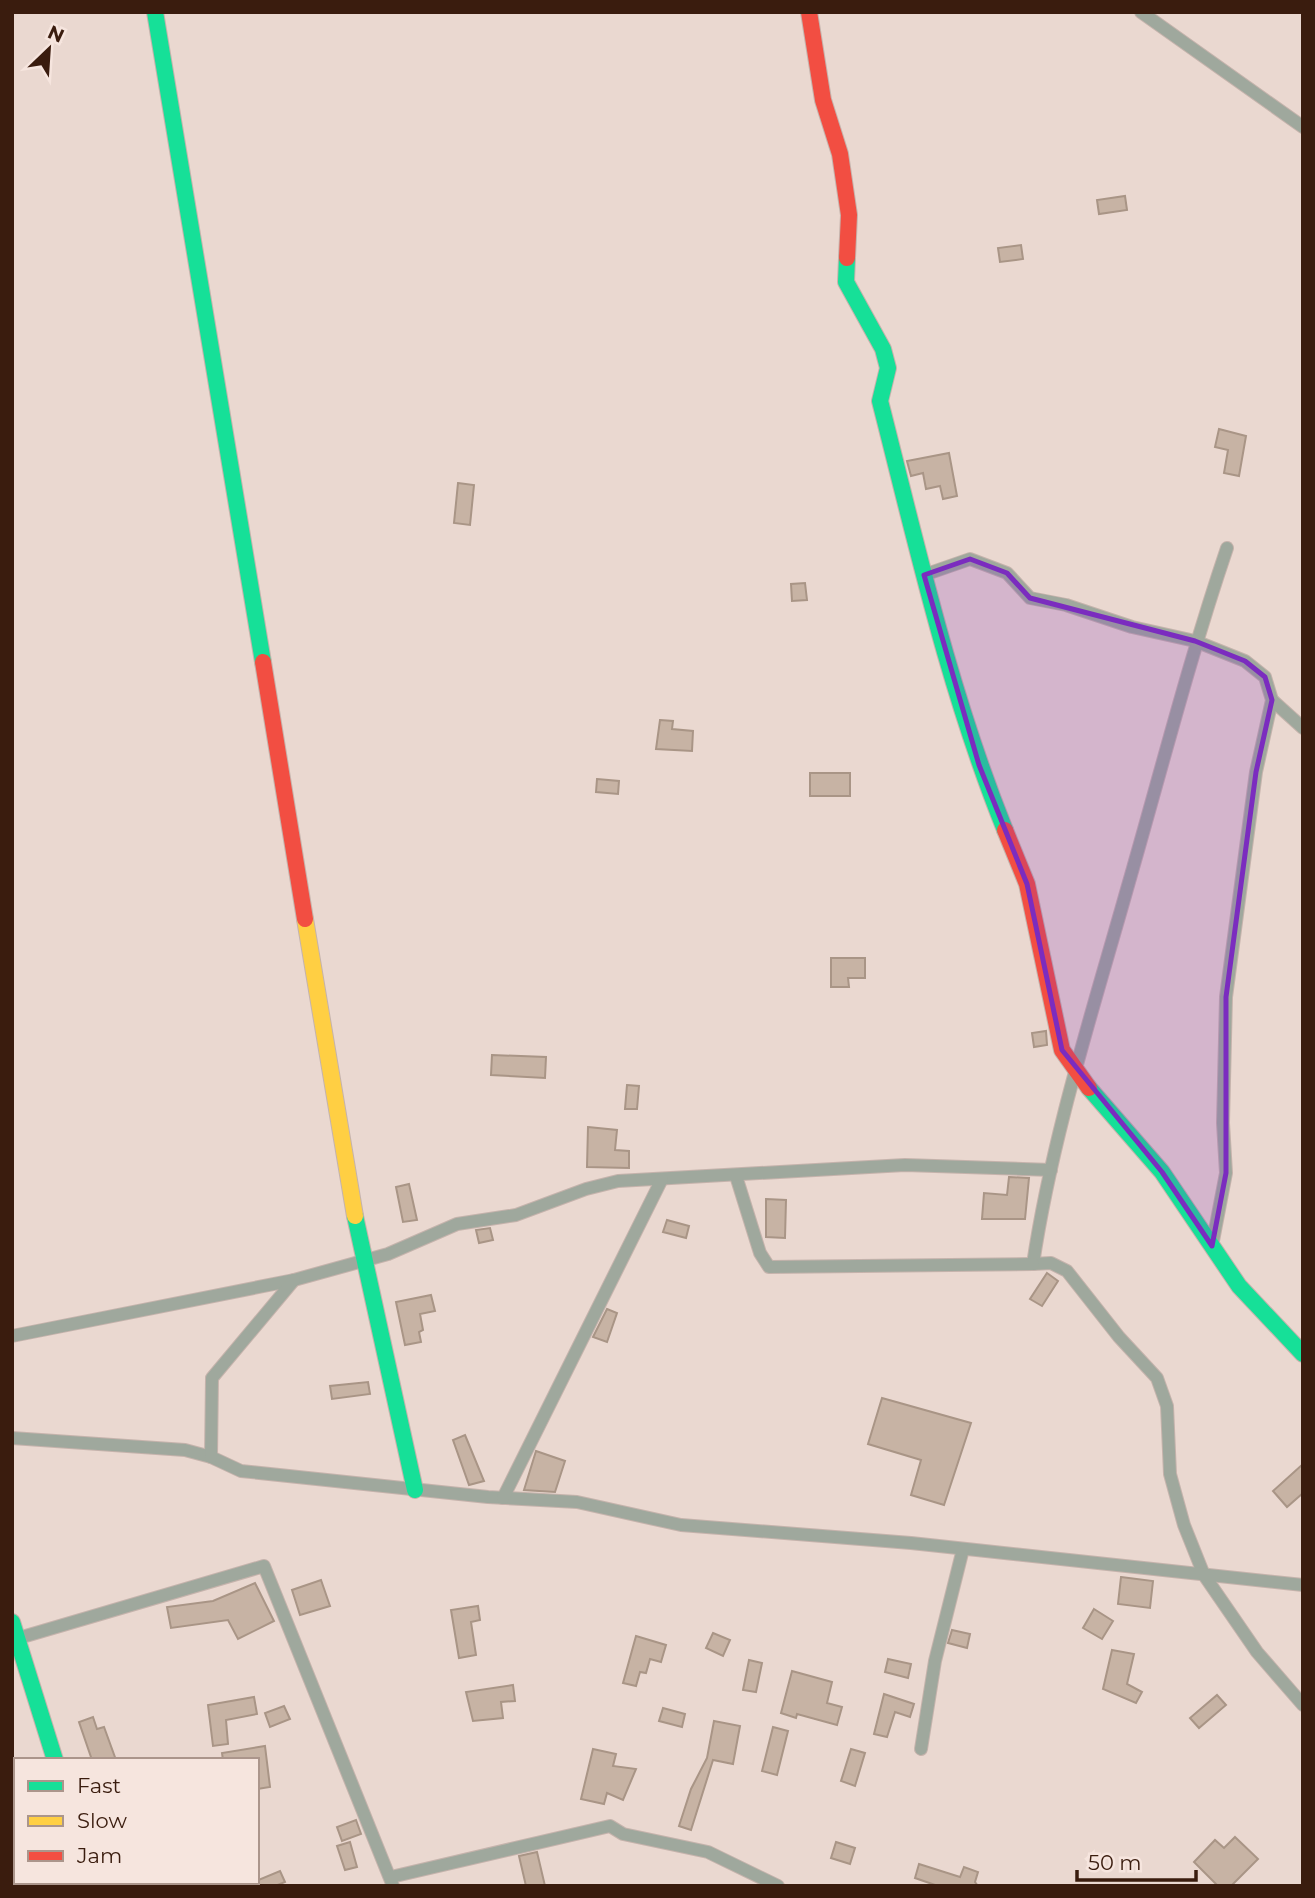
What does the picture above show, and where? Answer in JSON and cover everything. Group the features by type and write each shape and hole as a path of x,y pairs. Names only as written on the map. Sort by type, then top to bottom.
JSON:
{"street":[{"path":"155,12 362,1261 415,1490"},
{"path":"809,12 823,100 840,154 849,215 846,282 883,349 888,368 880,401 924,575 979,765 1027,884 1062,1050 1074,1072 1162,1172 1239,1286 1303,1354"},
{"path":"1141,12 1303,127"},
{"path":"1033,1264 1037,1224 1047,1198 1074,1072 1195,641 1227,548"},
{"path":"924,575 970,559 1007,573 1030,598 1066,605 1132,627 1195,641 1245,661 1265,677 1272,700 1256,772 1226,997 1223,1123 1226,1173 1212,1246"},
{"path":"1272,700 1303,728"},
{"path":"12,1336 294,1280 388,1254 457,1224 516,1215 586,1189 618,1181 905,1165 1051,1170"},
{"path":"736,1176 760,1253 769,1267 1051,1263 1066,1271 1119,1337 1157,1378 1167,1406 1170,1474 1184,1525 1204,1575 1257,1652 1303,1705"},
{"path":"503,1498 663,1179"},
{"path":"211,1457 212,1378 294,1280"},
{"path":"12,1438 185,1450 211,1457 242,1471 415,1490 576,1502 681,1525 962,1549 1303,1585"},
{"path":"921,1749 935,1661 962,1549"},
{"path":"15,1639 264,1566 392,1881 610,1826 623,1834 708,1852 778,1886"},
{"path":"12,1622 15,1639 54,1758"}],"highlighted area":[{"path":"970,559 1007,573 1030,598 1195,641 1245,661 1265,677 1272,700 1256,772 1226,997 1226,1173 1212,1246 1162,1172 1062,1050 1027,884 979,765 924,575"}],"building":[{"path":"1125,196 1127,210 1099,214 1097,200"},
{"path":"1021,245 1023,259 1000,262 998,248"},
{"path":"1219,429 1246,436 1239,476 1224,473 1228,450 1215,447"},
{"path":"949,453 957,496 943,499 940,486 926,489 923,473 911,476 907,461"},
{"path":"458,483 474,485 470,525 454,523"},
{"path":"805,583 807,600 792,601 791,584"},
{"path":"660,720 673,721 672,729 693,731 692,751 656,749"},
{"path":"810,773 850,773 850,796 810,796"},
{"path":"597,779 619,781 618,794 596,792"},
{"path":"831,958 865,958 865,978 848,978 849,987 831,987"},
{"path":"1046,1031 1047,1045 1034,1047 1032,1033"},
{"path":"492,1055 546,1057 545,1078 491,1075"},
{"path":"627,1085 639,1086 637,1109 625,1109"},
{"path":"588,1127 617,1130 615,1150 629,1151 629,1168 587,1167"},
{"path":"1009,1177 1029,1178 1025,1219 982,1219 984,1193 1007,1195"},
{"path":"409,1184 417,1220 403,1222 396,1187"},
{"path":"766,1199 786,1200 785,1238 766,1237"},
{"path":"667,1220 689,1226 686,1238 663,1232"},
{"path":"490,1228 493,1240 479,1243 476,1230"},
{"path":"1047,1273 1058,1281 1042,1306 1030,1299"},
{"path":"431,1295 435,1311 420,1314 423,1330 419,1332 421,1342 405,1345 396,1302"},
{"path":"607,1309 617,1313 607,1342 593,1337"},
{"path":"368,1382 370,1394 332,1399 330,1386"},
{"path":"882,1398 971,1423 944,1505 911,1495 921,1460 868,1444"},
{"path":"465,1435 484,1481 469,1485 453,1440"},
{"path":"536,1451 565,1461 555,1492 524,1490"},
{"path":"1303,1464 1303,1493 1287,1507 1273,1491"},
{"path":"1121,1577 1153,1581 1150,1608 1118,1604"},
{"path":"321,1580 330,1606 300,1615 292,1590"},
{"path":"255,1583 274,1621 238,1639 228,1620 171,1628 167,1607 213,1601"},
{"path":"478,1606 480,1620 471,1622 476,1655 459,1658 451,1610"},
{"path":"1094,1609 1113,1621 1102,1639 1083,1628"},
{"path":"952,1630 970,1634 967,1648 948,1643"},
{"path":"713,1633 730,1640 723,1656 706,1648"},
{"path":"636,1636 666,1645 661,1662 650,1659 646,1673 640,1672 636,1686 623,1683"},
{"path":"1112,1650 1134,1654 1127,1684 1142,1692 1136,1703 1103,1689"},
{"path":"888,1659 911,1664 908,1678 885,1672"},
{"path":"749,1660 762,1663 756,1692 743,1690"},
{"path":"792,1671 832,1682 827,1703 842,1707 837,1725 797,1714 796,1718 781,1713"},
{"path":"513,1685 515,1701 501,1702 503,1718 473,1721 466,1692"},
{"path":"884,1694 914,1704 910,1717 895,1712 887,1737 874,1734"},
{"path":"1217,1695 1226,1705 1199,1728 1190,1718"},
{"path":"254,1697 257,1714 226,1720 228,1744 213,1746 208,1705"},
{"path":"284,1706 290,1719 270,1727 265,1713"},
{"path":"663,1708 685,1714 682,1727 659,1721"},
{"path":"93,1717 97,1729 104,1727 115,1758 91,1758 79,1722"},
{"path":"714,1721 740,1726 733,1764 713,1760 691,1830 679,1826 691,1789 707,1758"},
{"path":"773,1727 788,1731 777,1775 762,1771"},
{"path":"265,1746 270,1787 259,1789 259,1758 223,1758 222,1753"},
{"path":"593,1749 616,1754 613,1766 636,1769 623,1800 607,1793 604,1804 581,1799"},
{"path":"851,1749 865,1753 855,1786 841,1781"},
{"path":"356,1820 361,1834 342,1841 337,1827"},
{"path":"1235,1837 1258,1859 1231,1886 1218,1886 1194,1862 1215,1840 1224,1848"},
{"path":"350,1842 357,1867 345,1870 337,1846"},
{"path":"836,1842 855,1848 850,1864 831,1858"},
{"path":"537,1852 545,1886 526,1886 519,1856"},
{"path":"919,1864 960,1877 964,1867 978,1872 975,1882 978,1886 938,1886 915,1878"},
{"path":"280,1871 285,1882 275,1886 244,1886 259,1884 259,1880"}],"traffic: fast":[{"path":"155,12 263,662"},
{"path":"847,258 846,282 883,349 888,368 880,401 935,618 967,725 1005,830"},
{"path":"1089,1088 1162,1172 1239,1286 1303,1354"},
{"path":"355,1216 415,1490"},
{"path":"12,1622 54,1758"}],"traffic: slow":[{"path":"305,919 355,1216"}],"traffic: jam":[{"path":"809,12 823,100 840,154 849,215 847,258"},
{"path":"263,662 305,919"},
{"path":"1005,830 1027,884 1062,1050 1089,1088"}]}
